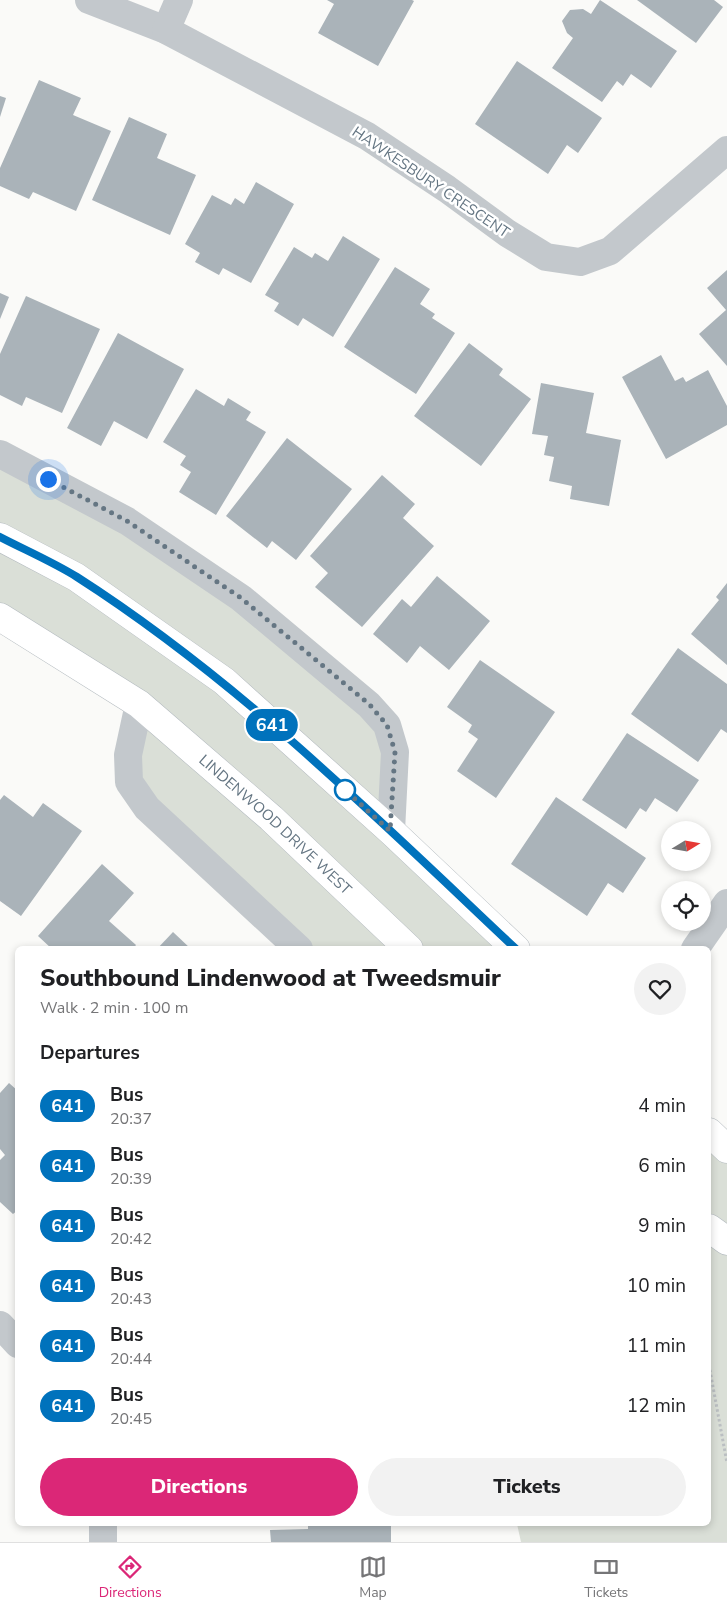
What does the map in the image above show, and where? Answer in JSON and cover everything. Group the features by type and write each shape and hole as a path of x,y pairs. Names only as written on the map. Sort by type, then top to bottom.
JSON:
{"street":[{"name":"HAWKESBURY CRESCENT","path":"89,0 166,30 366,136 447,189 507,233 546,257 580,262 610,250 727,150"},
{"path":"166,30 179,0"},
{"path":"0,454 127,521 241,598 369,704 387,725 395,752 390,831"},
{"path":"0,537 76,576 224,681 390,831 513,946"},
{"name":"LINDENWOOD DRIVE WEST","path":"1,619 139,704 271,818 406,946"},
{"path":"139,704 128,755 129,782 147,808 296,946"},
{"path":"697,946 727,903"},
{"path":"711,1134 727,1148"},
{"path":"711,1230 727,1242"},
{"path":"0,1325 15,1341"},
{"path":"102,1526 104,1542"}],"path":[{"path":"711,1376 727,1463"}],"shaded area":[{"path":"0,454 127,521 387,725 391,831 513,946 296,946 129,782 139,704 0,622"},
{"path":"711,1134 727,1149 727,1542 521,1542 517,1526 711,1526"}],"building":[{"path":"327,0 414,1 378,66 318,33 334,4"},
{"path":"600,0 677,51 651,88 631,74 623,86 617,81 602,102 552,68 573,38 567,33 562,21 570,10 583,9 591,14"},
{"path":"637,0 714,0 723,7 696,43"},
{"path":"517,61 602,118 578,153 567,145 548,174 475,124"},
{"path":"39,80 81,98 73,115 111,131 76,211 33,192 29,199 0,186 0,168"},
{"path":"0,96 6,98 0,117"},
{"path":"129,117 167,134 157,158 196,175 170,235 92,200"},
{"path":"256,182 294,204 251,283 223,268 219,275 195,262 200,253 185,244 212,195 231,205 235,198 244,204"},
{"path":"343,236 380,259 333,337 303,318 298,326 274,311 279,303 265,295 294,247 312,258 315,253 328,261"},
{"path":"395,267 430,289 420,304 435,314 432,318 455,333 416,394 344,347"},
{"path":"727,270 727,366 699,334 726,310 707,288"},
{"path":"0,293 9,297 0,319"},
{"path":"26,296 100,329 62,413 26,397 22,406 0,395 0,354"},
{"path":"118,333 184,369 147,439 114,421 101,446 67,428"},
{"path":"469,343 503,369 499,375 531,399 481,466 414,416"},
{"path":"661,355 675,381 683,377 686,382 708,370 727,406 727,425 666,459 622,377"},
{"path":"541,383 594,393 586,433 621,440 609,506 570,499 572,486 549,481 554,457 544,455 548,436 532,434"},
{"path":"196,389 224,406 228,398 251,412 246,420 266,432 216,515 179,492 191,472 180,465 186,456 163,442"},
{"path":"287,438 352,489 296,560 272,541 267,548 226,516"},
{"path":"382,475 415,504 403,518 434,546 362,627 315,587 328,573 310,556"},
{"path":"437,576 490,621 449,670 420,646 407,663 373,634 402,599 411,607"},
{"path":"727,583 727,665 691,634 719,600 716,597"},
{"path":"678,648 727,684 727,733 721,729 698,762 631,714"},
{"path":"480,660 555,712 496,798 457,771 478,739 468,732 472,725 447,707"},
{"path":"627,733 699,780 677,812 655,798 646,812 640,808 626,829 582,800"},
{"path":"4,795 33,817 43,803 82,831 21,916 0,901 0,800"},
{"path":"556,797 646,858 623,893 608,883 587,916 511,864"},
{"path":"102,864 134,893 109,921 135,946 49,946 38,936"},
{"path":"173,932 188,946 160,946"},
{"path":"9,1083 15,1088 15,1212 13,1214 0,1202 0,1160 5,1155 0,1149 0,1093"},
{"path":"308,1526 391,1526 391,1542 271,1542 270,1530 308,1529"}],"bus line":[{"name":"641","path":"0,537 76,576 224,681 390,831 513,946"}],"route":[{"path":"48,479 127,521 241,598 369,704 387,725 395,752 390,831 345,790"}]}
